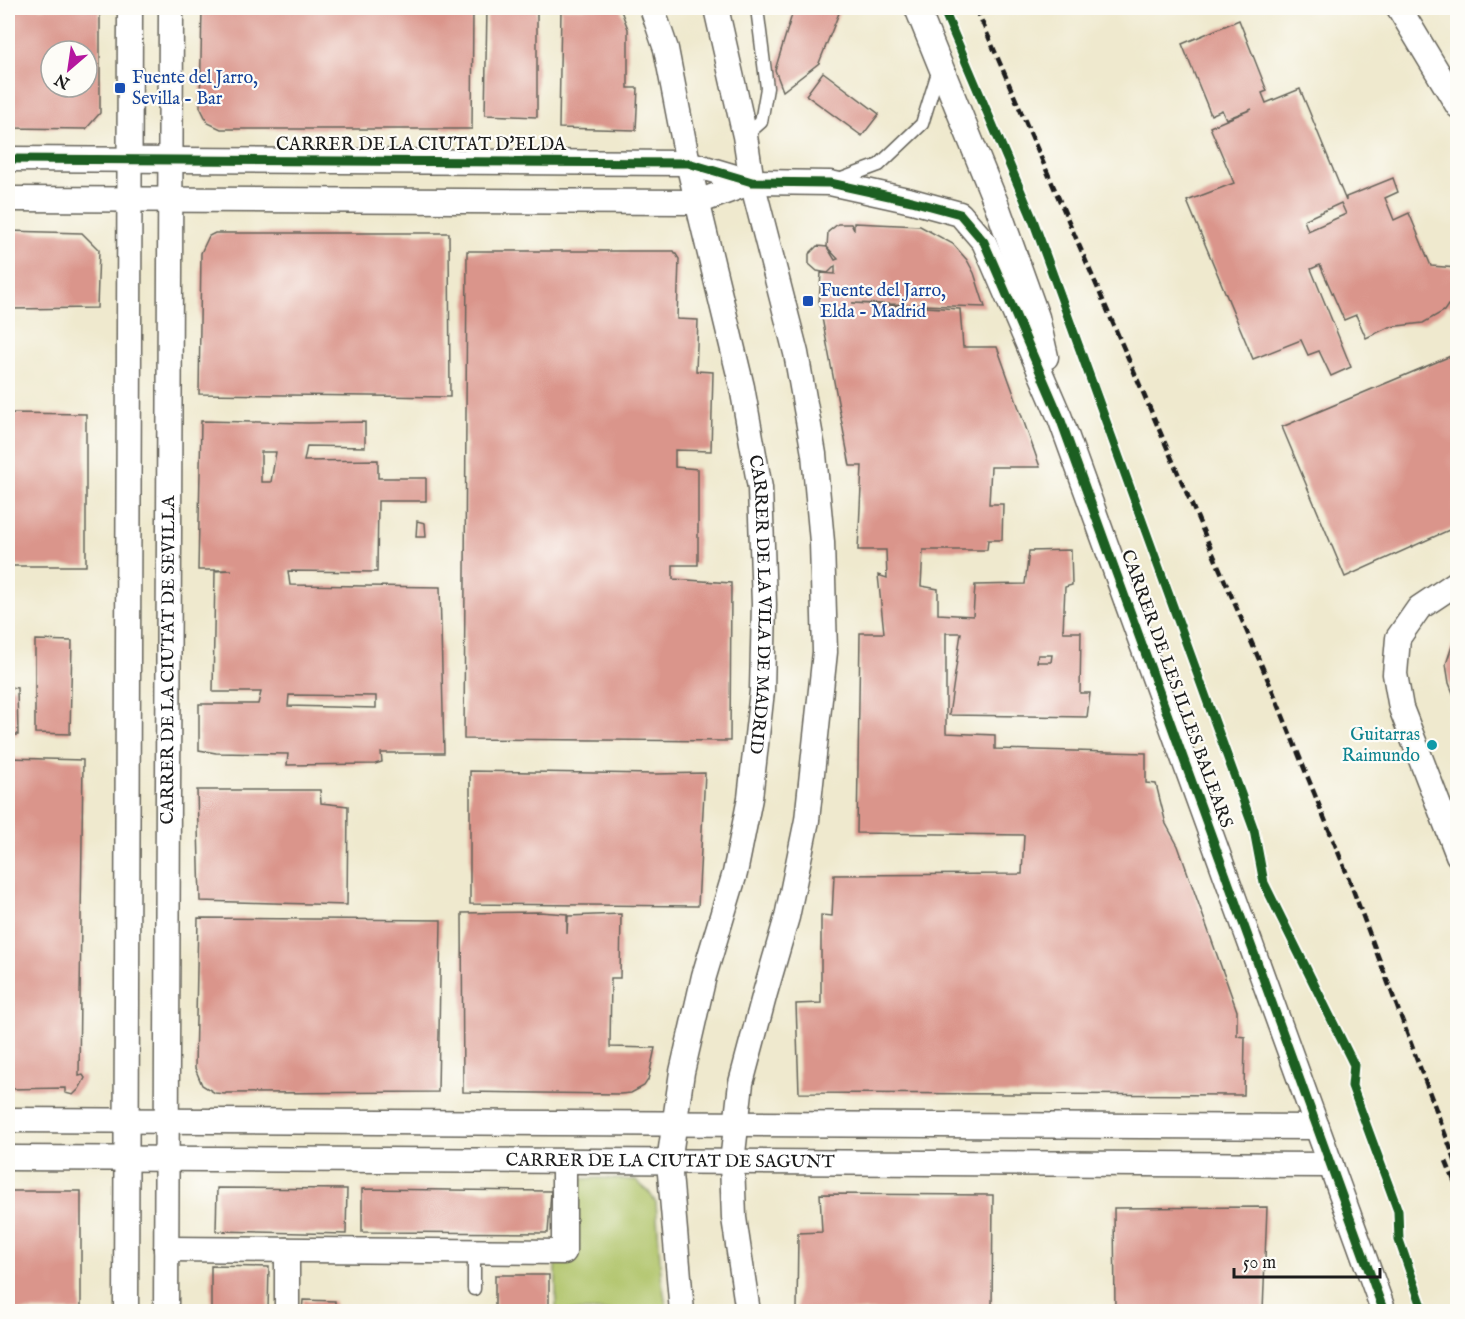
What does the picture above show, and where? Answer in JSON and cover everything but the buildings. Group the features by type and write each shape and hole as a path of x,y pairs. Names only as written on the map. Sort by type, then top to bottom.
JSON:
{"street":[{"path":"126,1311 130,8"},
{"name":"CARRER DE LA CIUTAT DE SEVILLA","path":"166,1311 171,8"},
{"name":"CARRER DE LA VILA DE MADRID","path":"652,8 666,49 688,163 742,387 760,488 764,604 762,691 750,798 735,873 704,976 682,1072 673,1124 669,1162 682,1311"},
{"path":"716,8 745,136 752,182 796,353 814,454 822,542 825,652 807,820 787,917 741,1083 732,1162 734,1218 748,1311"},
{"path":"917,8 996,203 1037,317 1060,418"},
{"path":"1399,8 1458,106"},
{"name":"CARRER DE LA CIUTAT D'ELDA","path":"8,159 688,163 752,182 831,183"},
{"name":"CARRER DE LA CIUTAT D'ELDA","path":"8,199 698,202 752,182"},
{"name":"CARRER DE LES ILLES BALEARS","path":"831,183 960,214 984,242 1060,418 1384,1311"},
{"path":"1458,582 1419,608 1398,638 1395,674 1401,708 1458,855"},
{"name":"CARRER DE LA CIUTAT DE SAGUNT","path":"8,1120 1317,1127"},
{"name":"CARRER DE LA CIUTAT DE SAGUNT","path":"8,1158 1331,1165"},
{"path":"166,1249 564,1252 564,1161"},
{"path":"286,1311 287,1250"}],"lane":[{"path":"745,136 761,122 767,88 757,8"},
{"path":"831,183 879,165 922,124 940,65"},
{"path":"474,1251 474,1289"}],"green space":[{"path":"576,1179 635,1180 648,1191 656,1202 661,1275 667,1311 556,1311 556,1262 575,1246"}],"railway":[{"path":"976,8 1274,694 1347,874 1458,1168"},
{"path":"1446,1161 1458,1190"}],"cycle path":[{"path":"943,8 1033,220 1254,830 1264,883 1354,1065 1352,1086 1398,1211 1399,1240 1424,1312"},
{"path":"8,159 688,163 752,182 830,183 960,214 984,242 1060,418 1384,1312"}],"place":[{"name":"Fuente del Jarro, Sevilla - Bar","path":"120,88"},
{"name":"Fuente del Jarro, Elda - Madrid","path":"808,301"},
{"name":"Guitarras Raimundo","path":"1432,745"}]}
